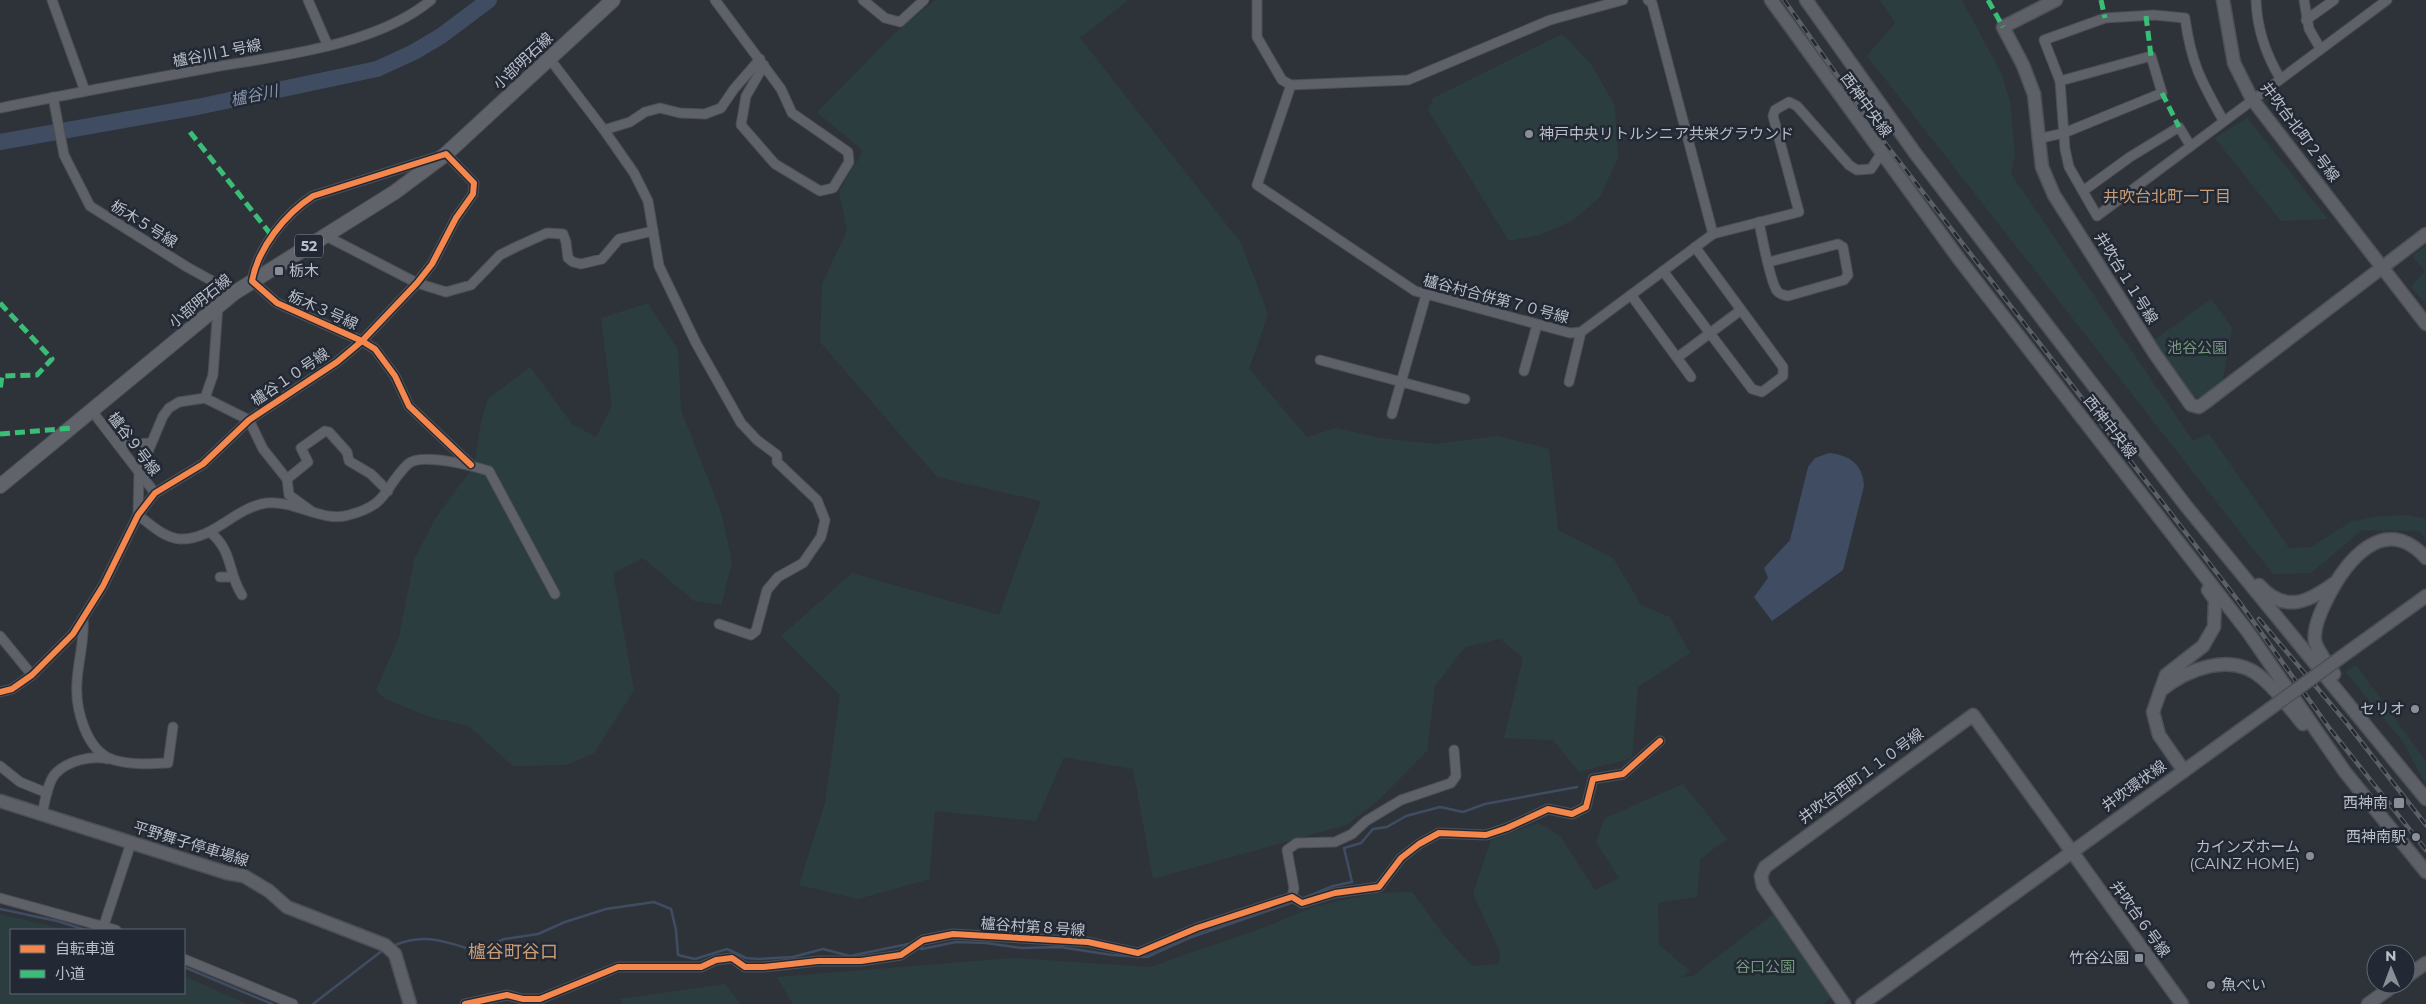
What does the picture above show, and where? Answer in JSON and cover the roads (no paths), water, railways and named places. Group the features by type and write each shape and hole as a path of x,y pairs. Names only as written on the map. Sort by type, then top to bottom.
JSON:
{"main road":[{"name":"小部明石線","path":"0,486 234,293 394,192 446,154 613,0"}],"street":[{"path":"52,0 85,92"},
{"path":"308,0 328,46"},
{"name":"櫨谷川１号線","path":"0,108 328,46 388,26 421,8 431,0"},
{"path":"715,0 762,62 781,89 792,113 848,152 848,162 832,188 820,191 775,164 741,125 746,96 762,62"},
{"path":"863,0 885,18 900,22 924,0"},
{"path":"1257,0 1258,37 1282,80 1290,85 1408,80 1550,20 1623,0"},
{"name":"西神中央線","path":"1771,0 1958,259 2248,632 2345,772 2426,872"},
{"name":"西神中央線","path":"1806,0 1915,153 2186,506 2426,799"},
{"name":"井吹台１１号線","path":"2056,0 2003,27 2023,65 2034,94 2037,139 2042,167 2054,195 2191,406 2199,407 2206,402 2426,234"},
{"name":"井吹台北町２号線","path":"2223,0 2234,63 2252,98 2426,324"},
{"path":"2256,0 2256,19 2261,40 2280,78"},
{"path":"2304,0 2306,20 2320,48"},
{"path":"2306,20 2334,0"},
{"path":"2223,120 2199,77 2189,46 2185,18 2154,15 2105,18 2044,40 2060,81 2068,167 2097,216 2252,98 2386,0"},
{"path":"1650,1 1713,234 1799,212 1773,116 1775,110 1782,104 1789,102 1797,106 1849,165 1858,170 1871,168 1881,154"},
{"path":"2037,139 2064,133 2162,93 2151,56 2060,81"},
{"path":"549,58 634,173 648,201 659,266 696,343 741,424 757,440 777,454 777,462 817,500 825,520 821,537 803,563 778,577 767,590 756,631 751,635 719,624"},
{"path":"604,130 630,122 645,112 660,108 680,113 705,114 721,108 734,89 762,62"},
{"name":"櫨谷村合併第７０号線","path":"1290,85 1256,185 1415,292 1570,334 1581,332 1713,234"},
{"name":"栃木５号線","path":"54,97 64,155 90,206 187,267 234,293"},
{"path":"2083,191 2130,157 2179,127 2190,145"},
{"path":"252,282 254,268 272,236 309,199 446,154"},
{"name":"櫨谷１０号線","path":"0,692 12,689 32,675 73,634 103,586 138,515 155,493 203,464 249,420 337,362 362,341 417,283 432,264 456,218 473,194 474,183 446,154"},
{"path":"1759,222 1769,262 1776,290 1788,296 1844,280 1848,275 1844,247 1838,244 1769,262"},
{"path":"326,236 417,283 446,292 470,285 500,255 546,233 563,234 568,258 581,264 602,259 618,239 653,231"},
{"path":"1663,271 1708,334 1752,390 1762,392 1783,376 1783,367 1696,247"},
{"name":"栃木３号線","path":"252,282 277,303 362,341 375,350 395,376 409,406 472,465"},
{"path":"1392,414 1426,295"},
{"path":"1631,295 1691,377"},
{"path":"205,398 213,375 218,306"},
{"path":"1678,357 1741,310"},
{"path":"1524,370 1537,325"},
{"path":"1569,382 1581,332"},
{"path":"1320,360 1402,381 1465,400"},
{"name":"櫨谷１０号線","path":"138,515 140,473 169,408 179,402 205,398 249,420"},
{"name":"櫨谷９号線","path":"92,411 155,493"},
{"path":"249,420 263,449 287,479 289,495 311,511"},
{"path":"287,479 308,462 302,448 325,431 329,432 347,452 349,461 371,474 388,491"},
{"path":"118,445 152,443"},
{"path":"138,515 161,533 180,539 210,532 254,506 269,503 291,506 332,517 347,516 365,510 383,499 408,463 422,459 472,465 489,471 555,594"},
{"path":"2186,506 2266,594 2282,602 2297,602 2313,598 2335,582"},
{"path":"2162,520 2215,600 2214,627 2203,646 2166,675 2158,693 2153,712 2159,735 2184,771"},
{"path":"210,532 219,540 233,566 233,577 242,595"},
{"path":"2405,771 2377,730 2338,682 2315,641 2319,616 2335,582 2362,549 2377,542 2398,540 2418,549 2426,558"},
{"path":"220,577 233,577"},
{"name":"井吹環状線","path":"1862,1004 2426,596"},
{"path":"83,618 84,634 77,682 77,702 91,740 102,754 114,760"},
{"path":"0,636 32,675"},
{"path":"2158,693 2175,679 2194,670 2239,664 2262,677 2345,772"},
{"name":"井吹台西町１１０号線","path":"1844,1004 1763,886 1761,876 1765,867 1972,715 2072,851"},
{"path":"42,814 47,793 55,774 70,764 88,758 143,764 168,763 173,726"},
{"name":"櫨谷村第８号線","path":"466,1004 507,995 523,999 540,999 618,967 701,967 716,960 732,958 745,967 764,967 818,961 861,961 901,955 923,940 953,934 1088,942 1138,953 1196,928 1296,899 1379,887 1401,858 1419,844 1439,833 1486,835 1507,828 1548,809 1572,814 1586,807 1593,779 1623,774 1660,741"},
{"path":"1296,899 1287,850 1297,843 1334,842 1352,834 1366,821 1401,800 1451,783 1456,776 1454,750"},
{"path":"0,766 20,782 47,793"},
{"name":"平野舞子停車場線","path":"0,801 227,873 244,876 269,891 287,907 388,947 395,954 410,1004"},
{"path":"104,925 131,843"},
{"name":"井吹台６号線","path":"2072,851 2182,1004"},
{"path":"0,898 114,929"},
{"path":"185,958 293,1004"},
{"path":"2368,1004 2382,994"}],"water":[{"path":"1829,453 1843,456 1854,462 1861,472 1864,486 1843,570 1772,621 1754,597 1768,578 1764,568 1790,540 1808,467 1815,458"}],"waterway":[{"name":"櫨谷川","path":"0,142 197,107 377,69 414,52 441,36 489,0"},
{"path":"1304,898 1333,886 1352,882 1344,848 1361,843 1373,829 1387,827 1406,816 1440,807 1463,812 1485,804 1577,787"},
{"path":"393,946 404,942 425,939 445,942 476,951 504,939 538,934 565,922 606,909 654,902 671,909 676,930 678,955 695,959 727,949 746,958 758,959 793,957 823,949 850,956 908,944 912,945"},
{"path":"917,947 922,949 956,942 986,943 1022,948 1060,947 1112,955 1147,957 1189,938 1294,902"},
{"path":"0,909 57,921 83,929"},
{"path":"313,1004 383,950"},
{"path":"185,967 272,1004"}],"railway":[{"path":"1784,0 1885,143 2240,603 2330,729 2426,850"},
{"path":"2259,619 2345,721 2426,825"}],"place":[{"name":"神戸中央リトルシニア共栄グラウンド","path":"1529,134"},
{"name":"栃木","path":"279,271"},
{"name":"セリオ","path":"2415,709"},
{"name":"西神南","path":"2399,803"},
{"name":"西神南駅","path":"2416,837"},
{"name":"カインズホーム (CAINZ HOME)","path":"2310,856"},
{"name":"竹谷公園","path":"2139,958"},
{"name":"魚べい","path":"2211,985"}],"district":[{"name":"井吹台北町一丁目","path":"2167,196"},
{"name":"櫨谷町谷口","path":"513,952"}],"park label":[{"name":"池谷公園","path":"2197,348"},
{"name":"谷口公園","path":"1765,967"}]}
